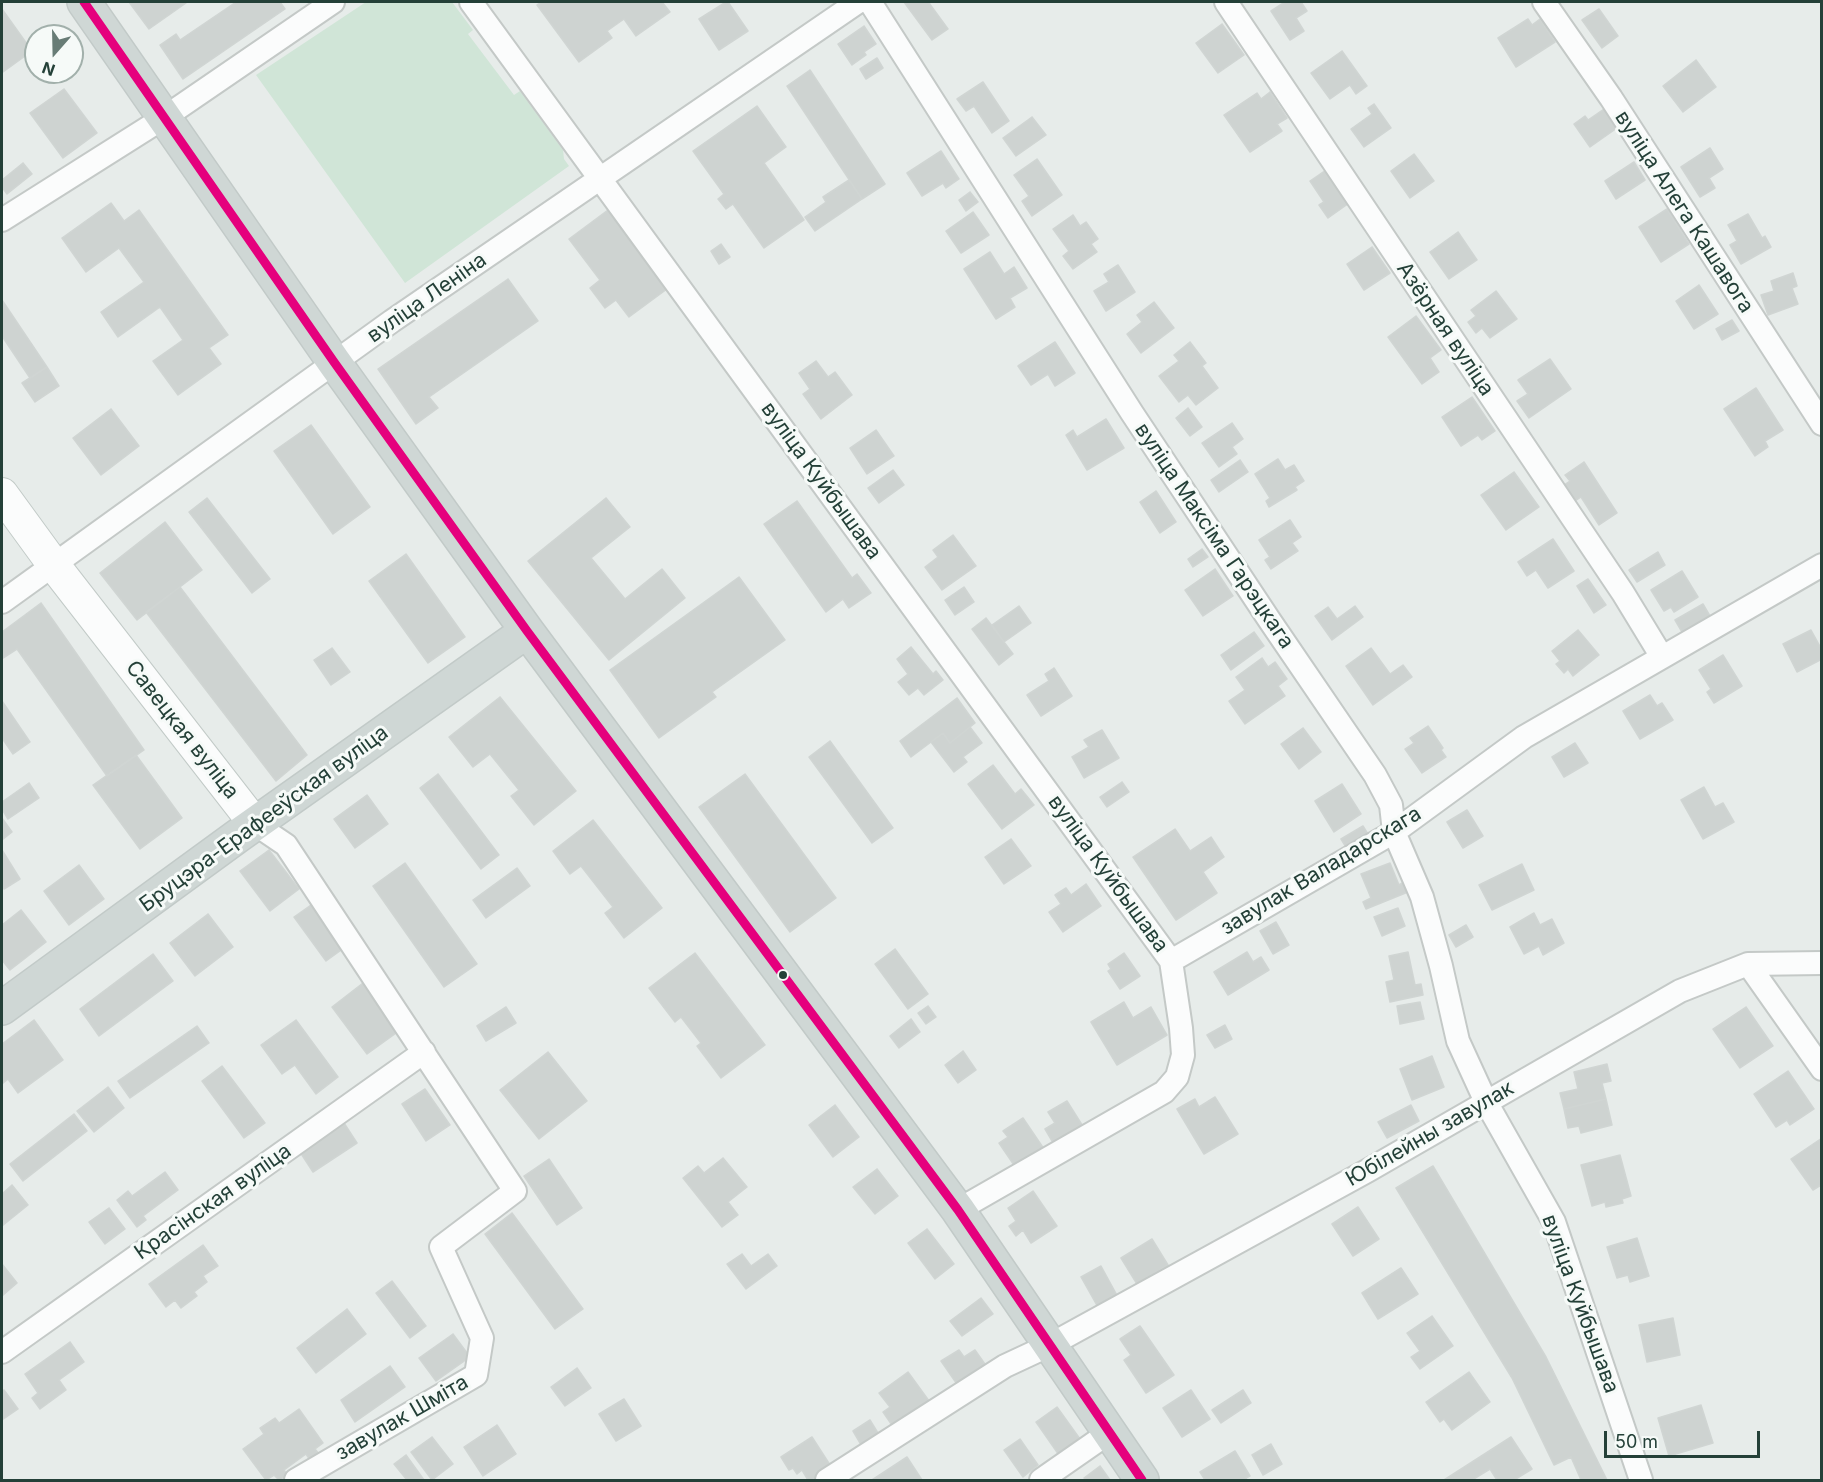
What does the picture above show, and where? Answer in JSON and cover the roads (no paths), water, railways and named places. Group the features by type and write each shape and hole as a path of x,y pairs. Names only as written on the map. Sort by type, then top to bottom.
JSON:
{"main road":[{"path":"84,2 334,362 527,631 958,1210 1142,1480"},
{"name":"Савецкая вуліца","path":"2,494 53,564 255,824"},
{"name":"Бруцэра-Ерафееўская вуліца","path":"2,1008 255,824 527,631"}],"street":[{"path":"2,220 165,117 333,2"},
{"name":"вуліца Куйбышава","path":"471,2 1171,961"},
{"name":"вуліца Леніна","path":"2,602 392,321 858,2"},
{"name":"вуліца Максіма Гарэцкага","path":"870,2 1132,413 1375,776 1391,805 1394,832 1422,897 1458,1041 1486,1102"},
{"name":"Азёрная вуліца","path":"1226,2 1623,593 1662,657"},
{"name":"вуліца Алега Кашавога","path":"1544,2 1611,98 1821,424"},
{"name":"завулак Валадарскага","path":"1171,961 1394,832 1524,738 1821,566"},
{"name":"Савецкая вуліца","path":"255,824 286,845 424,1052"},
{"path":"958,1210 1164,1092 1177,1077 1183,1055 1171,961"},
{"name":"Юбілейны завулак","path":"827,1480 1005,1366 1050,1345 1680,991 1748,964 1821,963"},
{"path":"1748,964 1821,1069"},
{"name":"Красінская вуліца","path":"2,1352 424,1052"},
{"name":"завулак Шміта","path":"296,1480 476,1375 482,1338 441,1247 515,1191 424,1052"},
{"name":"вуліца Куйбышава","path":"1486,1102 1554,1222 1641,1480"},
{"path":"1041,1480 1110,1432"}]}
